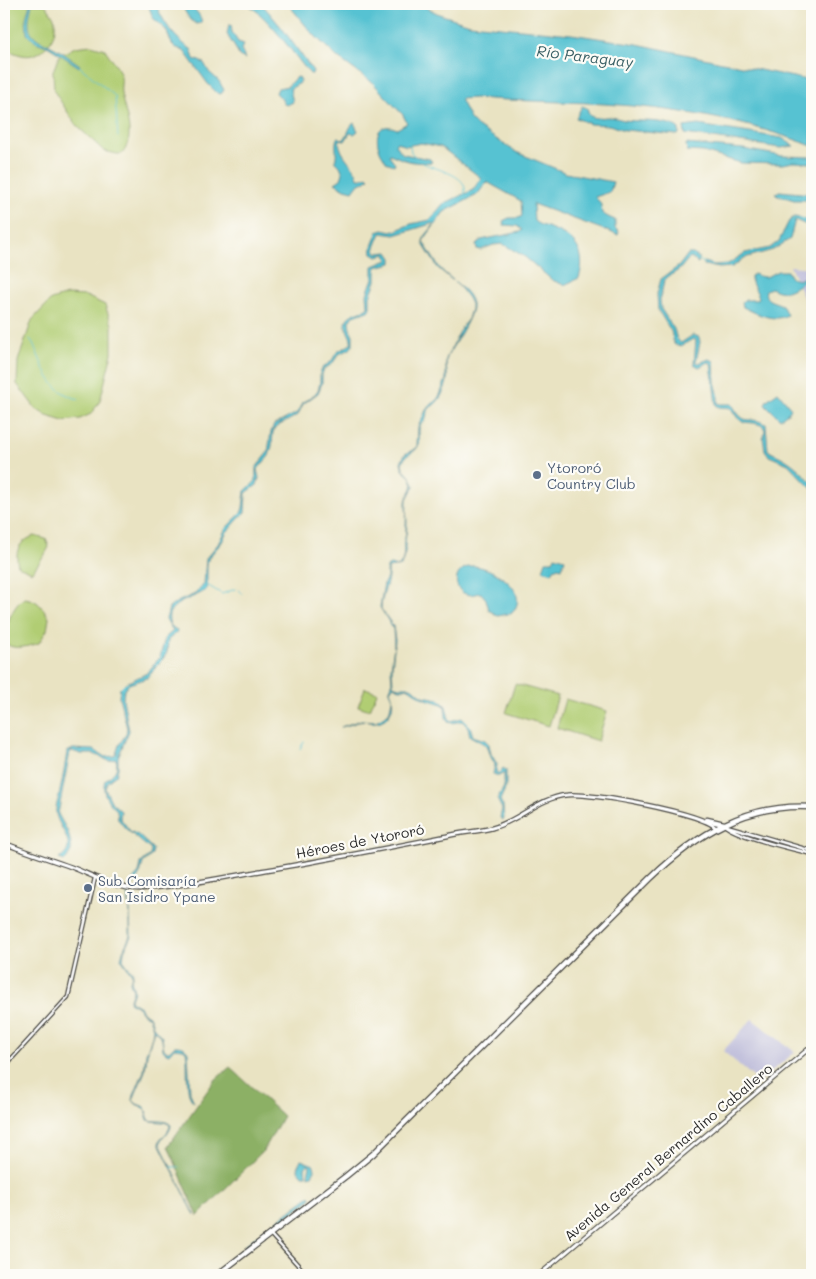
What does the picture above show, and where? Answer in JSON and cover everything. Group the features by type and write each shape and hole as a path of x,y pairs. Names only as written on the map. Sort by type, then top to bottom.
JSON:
{"highway":[{"path":"217,1275 373,1154 657,872 681,852 716,828 762,811 791,807 812,807"},
{"path":"706,820 725,825"},
{"path":"706,820 709,832"}],"main road":[{"name":"Héroes de Ytororó","path":"4,843 95,878 133,888 161,886 324,861 453,834 489,829 505,824 541,802 570,794 629,801 706,820 716,828"},
{"name":"Avenida General Bernardino Caballero","path":"539,1275 812,1046"}],"street":[{"path":"725,825 732,829 812,852"},
{"path":"4,1067 68,997 95,878"},
{"path":"271,1235 307,1275"}],"shaded area":[{"path":"790,266 812,268 812,318"},
{"path":"752,1019 795,1052 759,1082 723,1051"}],"green space":[{"path":"4,4 45,4 55,21 55,25 51,41 42,51 26,56 4,48"},
{"path":"91,45 105,49 120,73 121,93 129,132 129,140 122,154 104,151 76,125 54,91 53,71 59,56 75,47"},
{"path":"67,295 86,296 105,305 112,325 112,353 100,401 91,414 80,419 63,421 47,416 36,409 17,384 18,361 32,320 51,300"},
{"path":"34,536 46,539 49,547 32,572 18,566 17,556 21,544"},
{"path":"25,598 37,602 45,611 49,618 47,630 39,643 15,647 8,645 6,640 7,627 12,612 20,601"},
{"path":"515,684 558,696 549,726 506,713"},
{"path":"365,688 377,692 370,710 358,706"},
{"path":"565,699 607,711 598,741 557,728"},
{"path":"230,1067 283,1116 264,1150 198,1216 168,1146 215,1080"}],"water":[{"path":"30,4 32,4 29,25 32,34 69,57 80,65 79,67 49,47 36,42 27,34 26,18"},
{"path":"148,4 156,4 170,30 191,49 194,59 204,63 209,72 219,81 224,90 221,94 217,93 208,84 184,51 172,44 166,30 153,18"},
{"path":"182,4 195,10 200,16 202,23 197,24 192,20"},
{"path":"248,4 262,4 313,71 312,74 310,74 273,28"},
{"name":"Río Paraguay","path":"288,4 419,4 439,14 470,24 571,34 637,44 812,81 812,146 742,124 669,110 602,104 475,98 460,99 470,119 478,127 516,152 566,173 613,182 610,192 595,197 601,205 602,212 615,220 615,228 619,232 618,235 533,204 534,221 567,237 578,248 582,261 579,278 564,285 552,280 525,257 503,244 493,245 481,250 477,249 476,245 481,240 522,230 517,226 504,225 503,221 522,216 521,201 487,182 477,195 444,212 423,241 434,223 395,235 381,233 374,250 378,253 388,252 392,258 392,263 376,267 376,281 370,296 370,310 354,316 349,321 353,335 353,345 350,349 339,354 332,364 324,369 318,393 303,404 298,415 276,427 273,432 269,456 257,470 259,478 257,485 246,493 245,512 226,533 222,542 209,557 207,563 207,589 172,609 169,621 177,632 168,640 165,656 147,678 129,684 124,690 123,699 129,731 118,757 116,775 107,782 105,789 112,803 121,811 120,818 130,831 138,835 153,849 152,855 143,863 140,874 134,884 130,883 139,873 141,863 150,855 151,850 125,828 118,819 117,810 106,797 104,789 105,780 116,769 116,759 109,761 94,754 70,752 58,814 68,832 71,851 65,861 59,859 68,849 68,843 56,814 67,752 73,749 94,750 105,757 116,754 127,728 119,697 120,688 124,684 147,673 160,657 165,638 173,631 166,619 169,608 195,594 204,584 206,558 218,544 226,528 241,513 245,491 255,481 256,468 268,452 274,425 297,413 302,403 318,390 320,373 323,367 331,362 337,352 351,344 346,322 351,316 368,308 367,294 373,278 373,266 388,260 386,254 377,256 372,253 377,232 383,230 392,232 411,224 430,220 443,204 473,190 481,178 441,147 421,143 406,146 397,142 395,145 403,154 430,159 432,162 420,163 390,154 395,163 394,165 386,162 380,152 378,133 383,128 391,127 397,129 407,123 403,115 373,83 338,58 311,32"},
{"path":"229,25 231,25 232,32 238,42 244,44 241,49 245,59 239,56 227,34"},
{"path":"298,77 300,78 300,83 290,89 293,102 287,105 284,104 276,93 278,88 288,86"},
{"path":"582,106 587,108 589,115 594,117 661,122 679,129 679,133 678,135 625,130 609,125 590,124 576,118"},
{"path":"354,123 358,131 354,134 350,133 345,141 339,140 340,146 358,178 367,176 369,178 359,183 353,191 335,183 341,179 343,173 335,161 337,138 339,137 343,140"},
{"path":"698,125 782,138 794,146 781,148 685,134 684,127"},
{"path":"686,144 743,149 782,156 812,157 812,163 741,163 703,152 687,151"},
{"path":"779,191 812,194 812,200 794,200 775,194"},
{"path":"794,217 812,220 812,241 808,240 811,236 809,231 811,227 795,220 790,239 773,250 744,258 732,267 719,268 704,265 704,262 714,265 728,264 745,253 770,248 779,241 789,221"},
{"path":"423,241 439,267 467,293 472,304 472,309 467,322 448,355 468,319 471,304 459,286 438,268"},
{"path":"688,254 693,254 699,258 698,263 690,257 679,270 669,276 664,281 660,300 661,309 674,329 677,340 681,343 693,335 699,337 700,342 696,362 699,363 709,359 714,361 718,403 732,404 744,419 766,424 768,450 799,469 812,483 812,489 788,464 769,456 765,450 763,438 765,430 763,426 742,421 731,408 716,405 711,363 708,362 699,367 694,364 696,340 693,339 681,346 674,344 671,331 658,310 657,294 661,279 679,266"},
{"path":"778,271 787,271 791,278 805,279 789,290 780,291 771,288 766,290 765,294 768,299 782,305 787,315 771,318 743,307 742,302 744,300 756,300 759,298 751,276 754,274 767,277"},
{"path":"446,362 447,381 443,392 435,404 428,410 425,420 421,424 417,448 402,463 404,470 412,479 414,486 407,499 406,513 406,500 413,484 411,478 403,470 401,462 405,454 414,450 417,446 418,427 427,408 440,395 446,379"},
{"path":"778,392 791,408 780,419 765,404 767,400"},
{"path":"406,535 405,553 401,566 399,566 403,558 404,538"},
{"path":"555,556 565,559 562,568 554,569 552,573 543,570 546,561 553,561"},
{"path":"390,565 397,567 388,568 388,578 381,609 380,607 384,583 387,578 387,567"},
{"path":"472,566 490,570 507,581 513,588 517,596 517,605 512,613 498,616 489,610 486,599 481,593 468,595 460,590 456,581 457,577 463,569"},
{"path":"382,611 393,626 395,640 392,667 393,685 411,687 423,696 439,699 446,706 451,721 462,718 470,726 473,736 485,740 489,744 491,754 497,764 496,773 500,773 503,768 506,770 506,787 500,800 503,806 504,819 500,818 502,809 497,799 504,787 504,773 499,776 493,774 495,764 486,745 470,736 468,727 462,721 448,722 445,707 442,704 423,698 409,688 400,689 393,686 390,690 393,700 391,710 386,718 376,722 362,721 341,727 361,720 376,721 389,713 392,699 389,691 392,684 391,668 394,646 393,629"},
{"path":"127,894 129,894 130,911"},
{"path":"130,915 131,936 124,951 123,960 133,973 131,980 134,991 130,1001 140,1007 142,1012 149,1016 154,1028 162,1037 163,1043 154,1030 152,1037 153,1028 149,1017 142,1013 138,1007 129,1002 133,990 130,982 132,974 121,959 123,951 130,936"},
{"path":"152,1038 147,1054 145,1071 133,1100 144,1071 146,1053"},
{"path":"163,1043 166,1051 169,1051 174,1046 187,1050 190,1093 194,1102 191,1099 188,1087 186,1051 174,1048 169,1054 164,1052"},
{"path":"133,1100 145,1107 149,1120 164,1121 171,1125 171,1128 160,1144 195,1215 159,1143 162,1138 169,1130 170,1125 148,1120 145,1109 136,1104"},
{"path":"301,1160 314,1165 315,1170 312,1175 309,1176 308,1174 310,1166 308,1164 305,1168 306,1175 302,1175 298,1170"},
{"path":"310,1196 311,1199 245,1247 245,1245"}],"waterway":[{"path":"79,66 115,96 118,137"},
{"path":"410,146 411,152 416,158"},
{"path":"423,163 458,178 465,188 464,195"},
{"path":"698,259 705,264"},
{"path":"30,339 49,378 61,391 79,399"},
{"path":"207,585 222,594 235,589"},
{"path":"239,590 242,593"},
{"path":"300,749 304,742"},
{"path":"171,1167 179,1167"}],"place":[{"name":"Ytororó Country Club","path":"537,475"},
{"name":"Sub Comisaría San Isidro Ypane","path":"88,888"}]}
